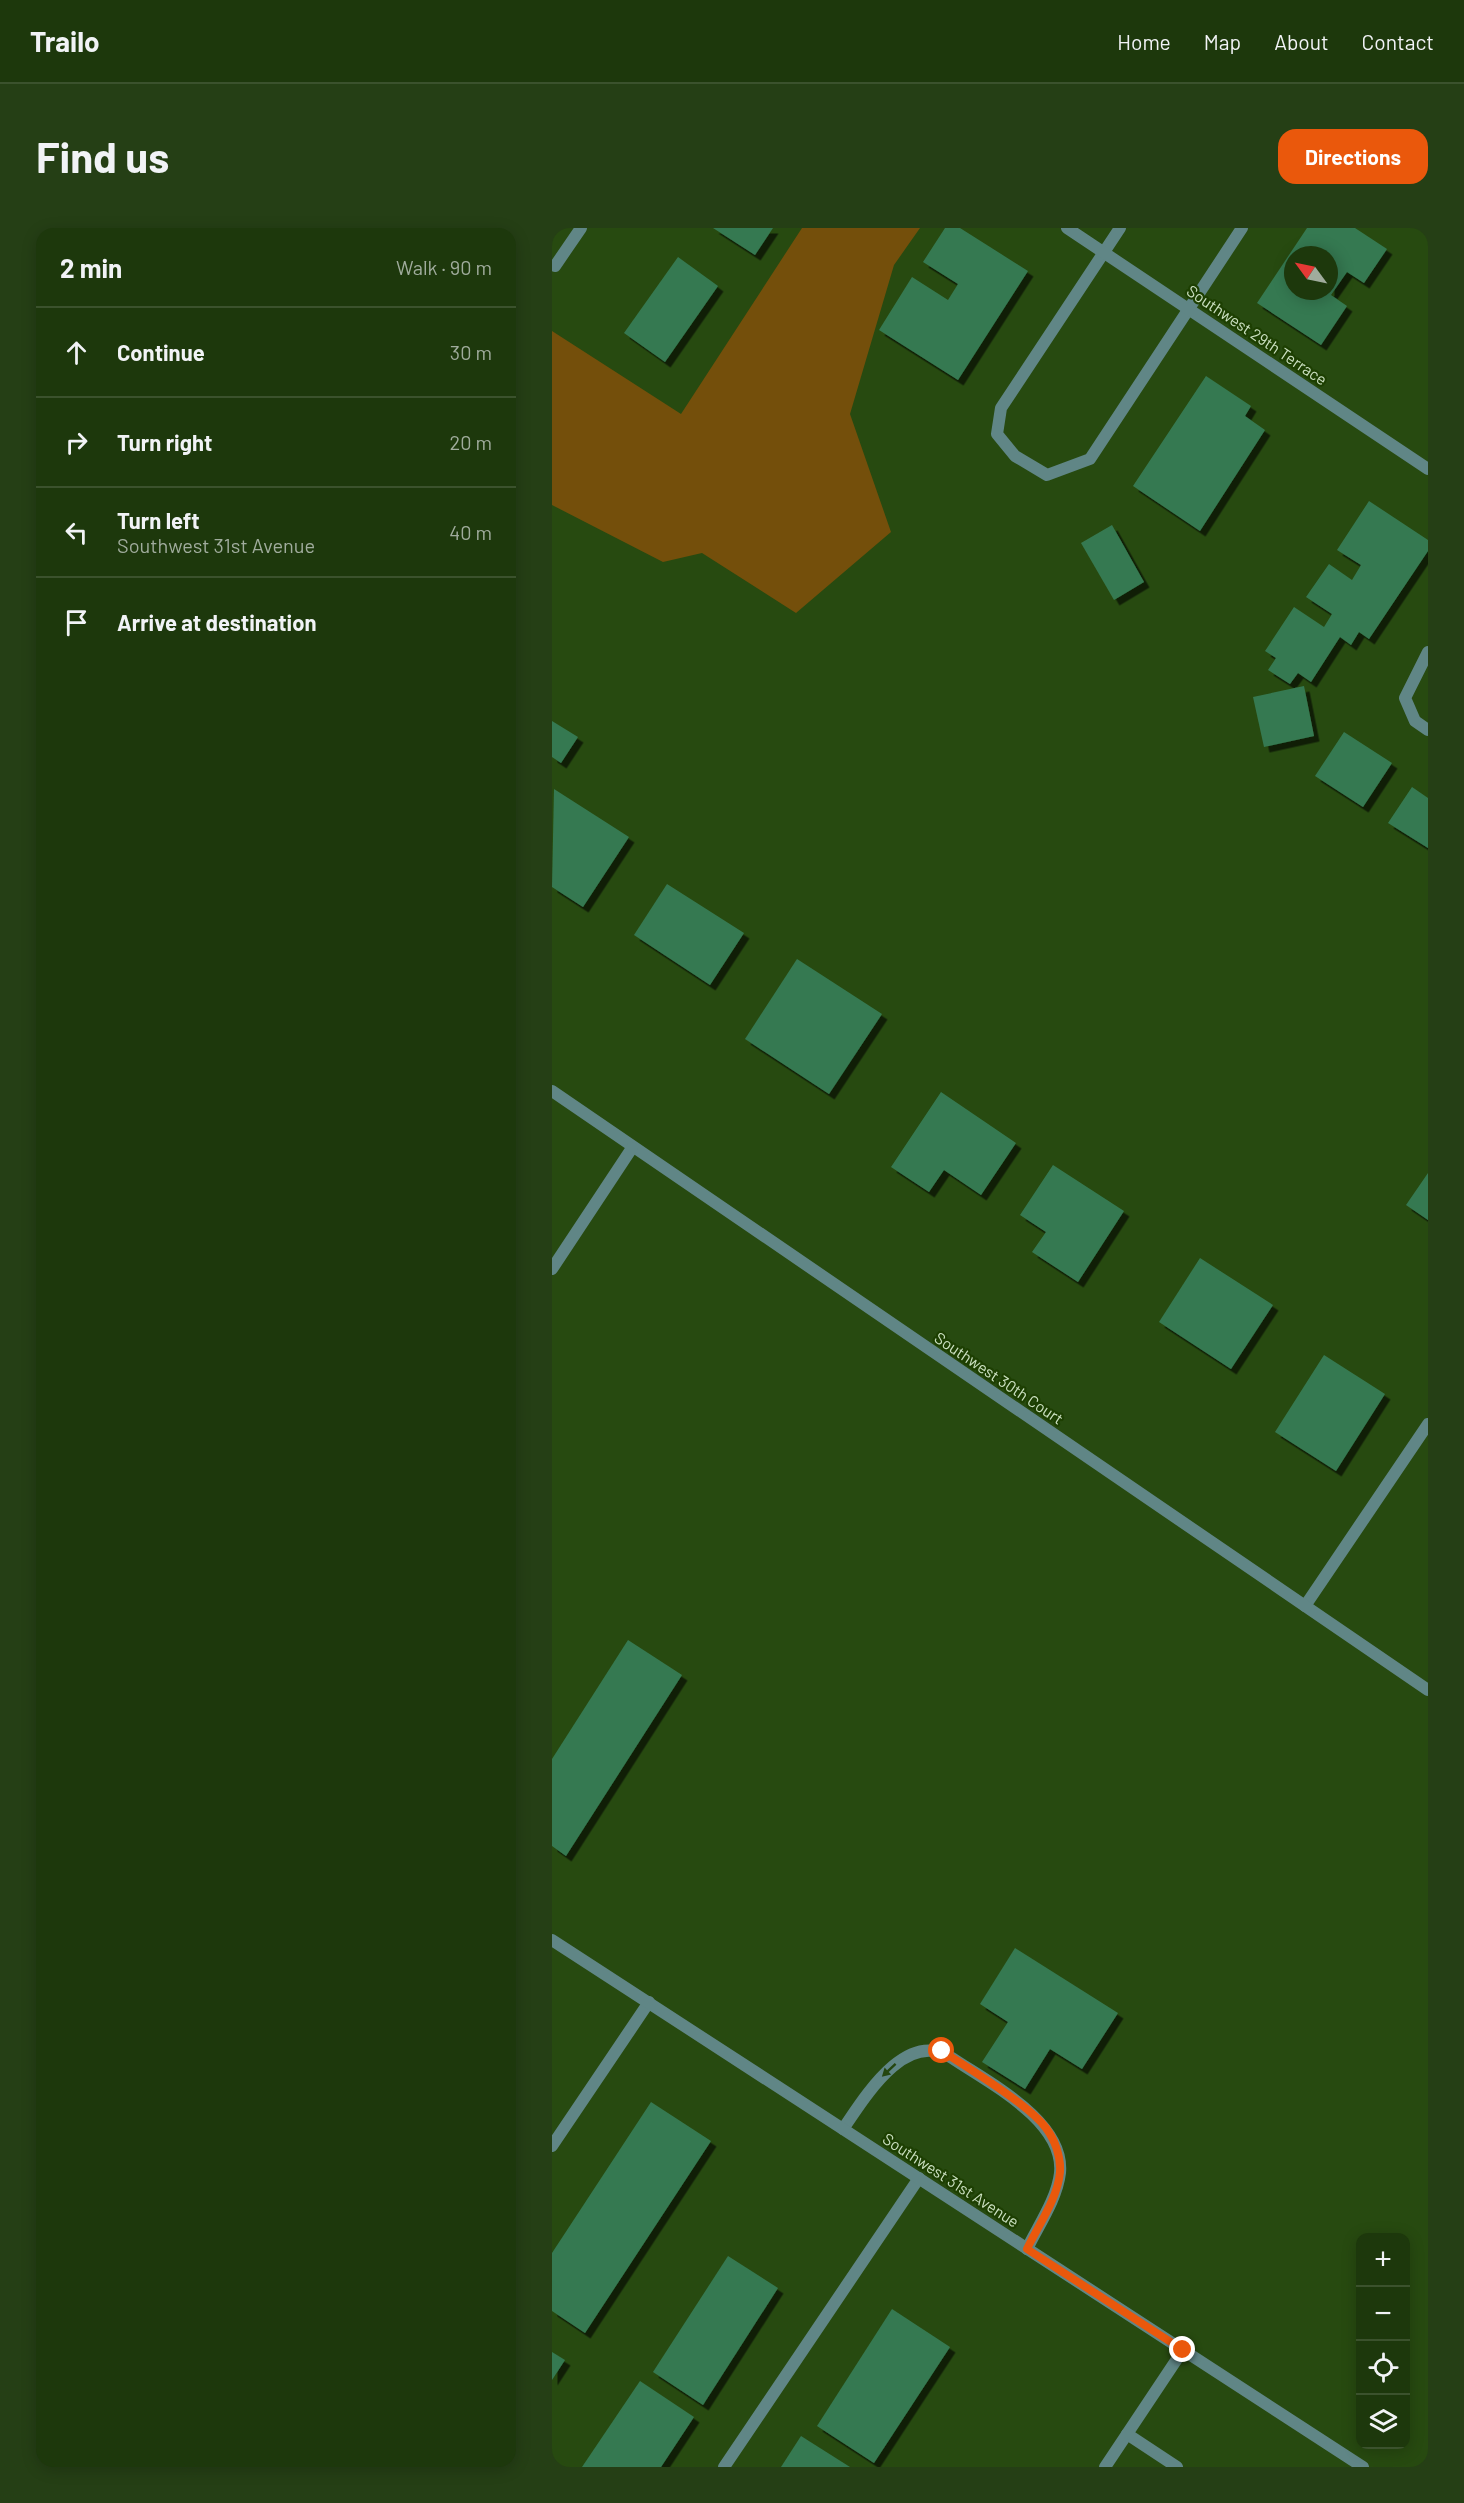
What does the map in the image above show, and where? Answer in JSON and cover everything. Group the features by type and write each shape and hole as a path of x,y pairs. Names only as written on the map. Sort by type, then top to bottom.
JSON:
{"street":[{"path":"555,266 581,228"},
{"name":"Southwest 29th Terrace","path":"1067,228 1428,469"},
{"path":"1120,228 1001,408 997,434 1015,456 1047,475 1090,459 1242,228"},
{"path":"1428,652 1405,698 1415,721 1428,730"},
{"name":"Southwest 30th Court","path":"552,1091 632,1148 1428,1690"},
{"path":"552,1269 632,1148"},
{"path":"1305,1606 1428,1424"},
{"name":"Southwest 31st Avenue","path":"552,1940 1363,2467"},
{"path":"552,2146 649,2002"},
{"path":"843,2129 886,2072 902,2059 918,2052 942,2051 1022,2106 1046,2128 1054,2142 1059,2156 1060,2173 1056,2190 1027,2249"},
{"path":"724,2467 918,2178"},
{"path":"1105,2467 1183,2350"},
{"path":"1127,2434 1177,2467"}],"shaded area":[{"path":"802,228 920,228 894,265 850,414 891,532 796,613 702,553 663,562 552,505 552,331 681,414"}],"building":[{"path":"713,228 773,228 755,255"},
{"path":"945,228 960,228 1028,271 958,380 879,330 912,277 948,300 958,284 923,262"},
{"path":"1307,228 1355,228 1387,249 1364,283 1347,272 1338,285 1338,246 1295,246"},
{"path":"678,257 718,286 665,362 624,333"},
{"path":"1284,262 1284,300 1338,300 1347,306 1321,345 1257,303"},
{"path":"1206,376 1251,406 1245,416 1265,430 1200,531 1133,486"},
{"path":"1369,501 1428,540 1428,551 1369,639 1359,632 1351,645 1340,637 1311,682 1298,673 1290,684 1268,670 1276,658 1265,651 1294,607 1324,627 1332,614 1306,597 1329,564 1352,580 1361,565 1337,550"},
{"path":"1112,525 1144,582 1114,600 1081,543"},
{"path":"1304,686 1314,736 1264,747 1253,697"},
{"path":"552,721 578,737 561,763 552,757"},
{"path":"1344,732 1392,763 1363,807 1315,776"},
{"path":"1412,787 1428,798 1428,848 1388,823"},
{"path":"554,789 629,837 583,907 552,887"},
{"path":"667,884 744,933 710,985 634,935"},
{"path":"797,959 882,1014 829,1094 745,1039"},
{"path":"941,1092 1016,1143 981,1195 944,1170 929,1192 891,1167"},
{"path":"1053,1165 1124,1211 1078,1282 1032,1252 1046,1232 1020,1215"},
{"path":"1428,1173 1428,1220 1406,1205"},
{"path":"1200,1258 1273,1305 1231,1369 1159,1322"},
{"path":"1324,1355 1385,1394 1336,1471 1275,1432"},
{"path":"628,1640 682,1675 566,1856 552,1846 552,1759"},
{"path":"1015,1948 1118,2013 1082,2069 1050,2049 1025,2089 982,2062 1008,2022 980,2004"},
{"path":"651,2102 711,2141 585,2333 552,2311 552,2253"},
{"path":"728,2256 778,2288 703,2405 653,2372"},
{"path":"892,2309 950,2347 874,2463 817,2426"},
{"path":"552,2352 565,2360 552,2380"},
{"path":"640,2381 694,2417 661,2467 582,2467"},
{"path":"801,2436 850,2467 781,2467"}],"route":[{"path":"942,2051 1022,2106 1046,2128 1054,2142 1059,2156 1060,2173 1056,2190 1027,2249 1183,2350"}]}
